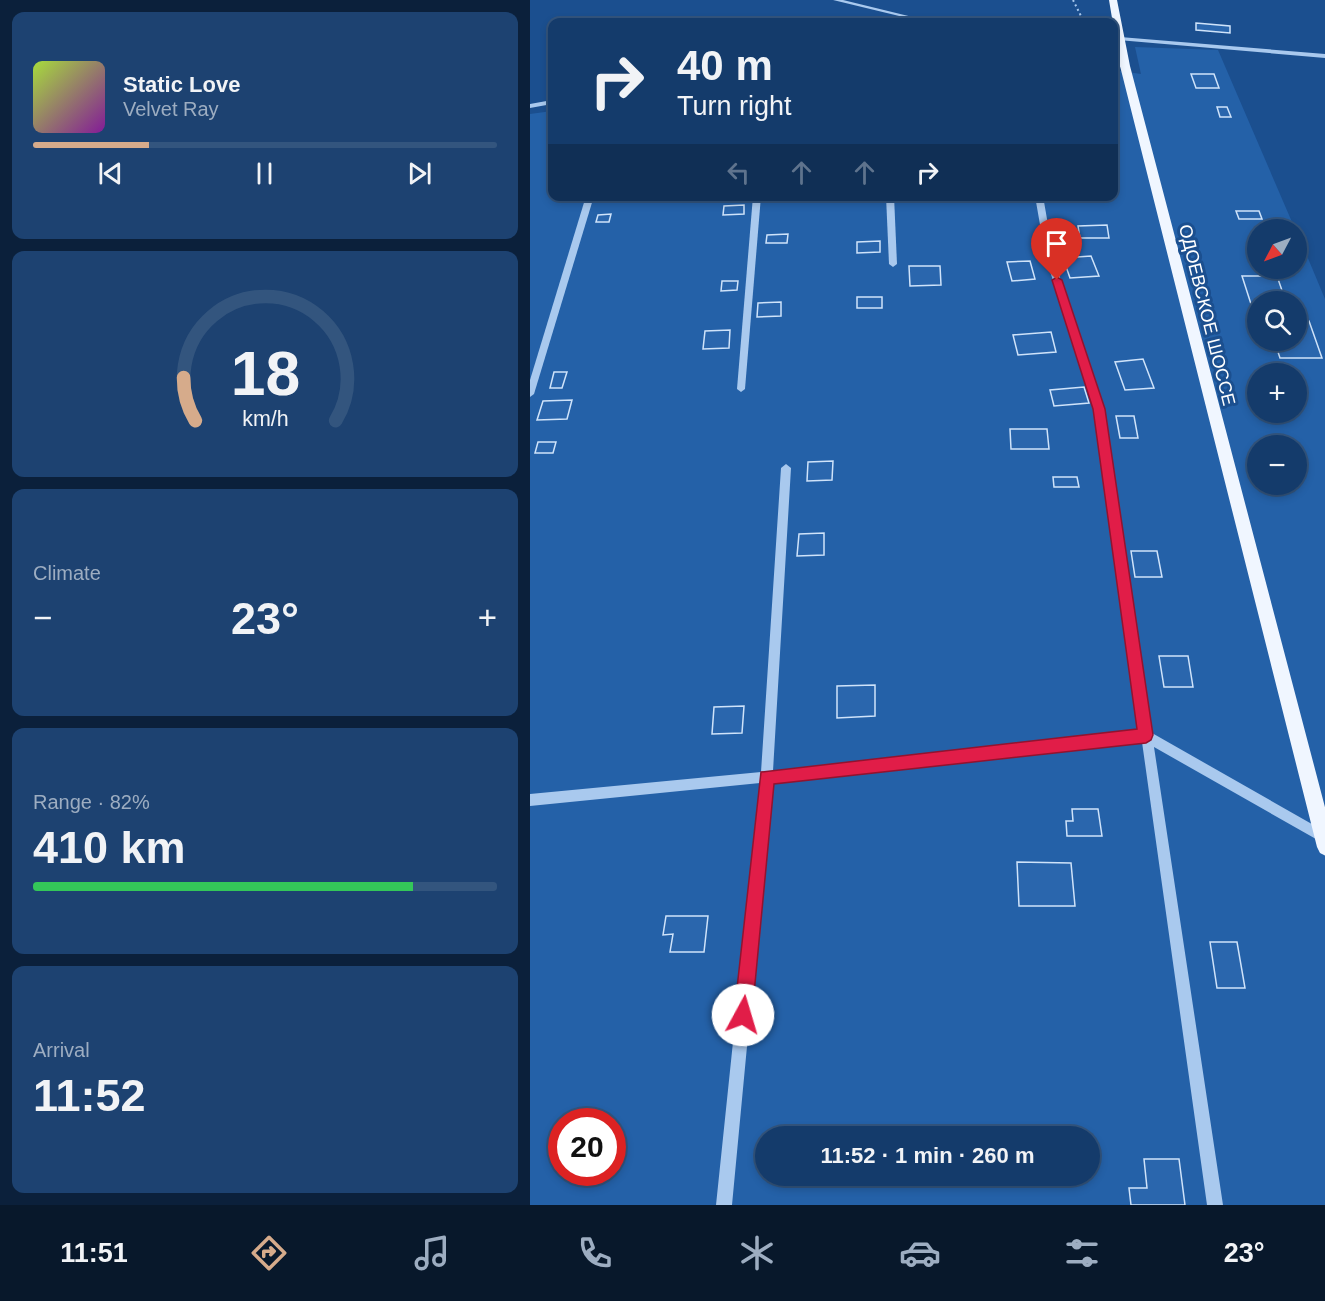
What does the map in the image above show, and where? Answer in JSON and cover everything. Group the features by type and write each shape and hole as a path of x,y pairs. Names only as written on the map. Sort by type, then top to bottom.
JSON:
{"main road":[{"name":"ОДОЕВСКОЕ ШОССЕ","path":"1113,0 1116,18"},
{"name":"ОДОЕВСКОЕ ШОССЕ","path":"1118,28 1119,65 1324,842"}],"street":[{"path":"836,0 913,18"},
{"path":"1120,39 1325,56"},
{"path":"530,106 548,103"},
{"path":"530,394 588,201"},
{"path":"741,389 757,201"},
{"path":"890,201 893,264"},
{"path":"1040,201 1050,259 1099,409 1214,1205"},
{"path":"724,1205 767,777 786,468"},
{"path":"530,800 767,777 1146,735 1324,842"}],"path":[{"path":"1073,0 1082,18"}],"shaded area":[{"path":"1135,47 1218,50 1291,219 1247,219 1247,279 1307,279 1307,256 1325,299 1325,1205 530,1205 530,114 548,112 548,201 1118,201 1118,71 1141,74"}],"building":[{"path":"1196,23 1230,26 1230,33 1196,30"},
{"path":"1191,74 1214,74 1219,88 1196,88"},
{"path":"1217,107 1227,107 1231,117 1220,117"},
{"path":"744,205 744,214 723,215 724,206"},
{"path":"1236,211 1259,211 1262,219 1247,219 1239,219"},
{"path":"611,214 609,222 596,222 598,215"},
{"path":"1107,225 1109,238 1080,238 1078,226"},
{"path":"788,234 787,243 766,243 767,235"},
{"path":"880,241 880,252 857,253 857,242"},
{"path":"1091,256 1099,276 1070,278 1063,258"},
{"path":"1030,261 1035,279 1012,281 1007,262"},
{"path":"909,266 940,266 941,285 910,286"},
{"path":"1242,276 1247,276 1247,279 1278,279 1282,291 1247,291"},
{"path":"722,281 738,281 737,290 721,291"},
{"path":"857,297 882,297 882,308 857,308"},
{"path":"781,302 781,316 757,317 758,303"},
{"path":"1307,321 1309,321 1322,358 1280,358 1278,351 1307,351"},
{"path":"730,330 729,348 703,349 705,331"},
{"path":"1051,332 1056,352 1018,355 1013,335"},
{"path":"1143,359 1154,388 1125,390 1115,362"},
{"path":"554,372 567,372 562,388 550,388"},
{"path":"1084,387 1089,403 1054,406 1050,390"},
{"path":"572,400 567,419 537,420 543,401"},
{"path":"1116,416 1134,416 1138,438 1120,438"},
{"path":"1010,429 1047,429 1049,449 1011,449"},
{"path":"538,442 556,442 553,453 535,453"},
{"path":"833,461 832,480 807,481 808,462"},
{"path":"1053,477 1077,477 1079,487 1054,487"},
{"path":"824,533 824,555 797,556 799,534"},
{"path":"1131,551 1157,551 1162,577 1135,577"},
{"path":"1159,656 1188,656 1193,687 1164,687"},
{"path":"875,685 875,716 837,718 837,686"},
{"path":"744,706 742,733 712,734 714,707"},
{"path":"1072,809 1098,809 1102,836 1067,836 1066,821 1073,821"},
{"path":"1017,862 1071,863 1075,906 1019,906"},
{"path":"666,916 708,916 704,952 670,952 673,934 663,935"},
{"path":"1210,942 1237,942 1245,988 1217,988"},
{"path":"1144,1159 1179,1159 1185,1205 1131,1205 1129,1188 1147,1188"}],"route":[{"path":"743,1015 767,777 1146,735 1099,409 1057,280"}]}
